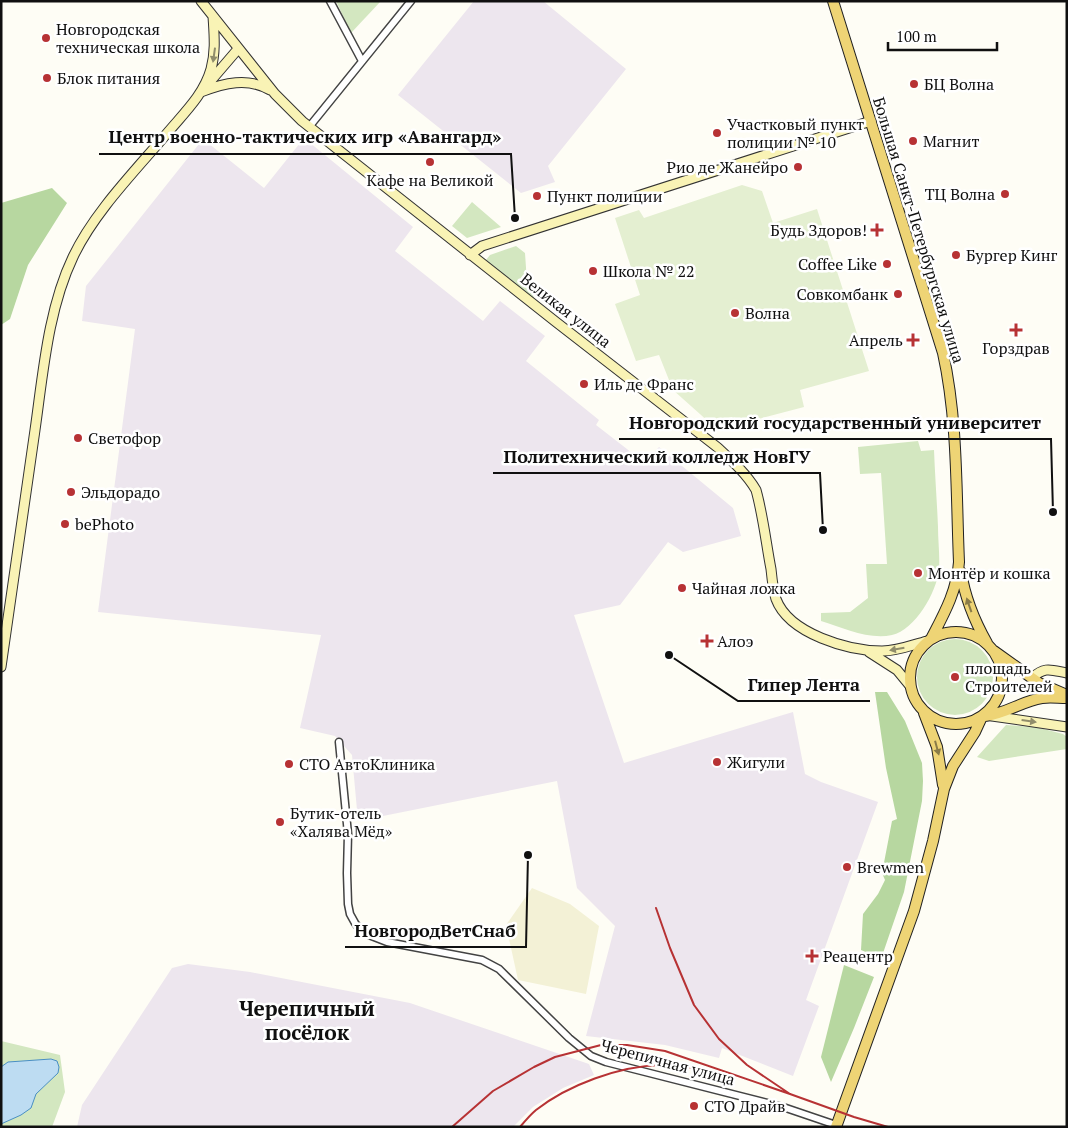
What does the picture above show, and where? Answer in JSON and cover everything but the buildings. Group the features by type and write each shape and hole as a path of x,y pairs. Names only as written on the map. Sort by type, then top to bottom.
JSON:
{"main road":[{"name":"Великая улица","path":"201,1 275,94 309,127 717,447 738,466 756,490 775,596 784,613 811,634 867,650"},
{"name":"Большая Санкт-Петербургская улица","path":"833,1 945,360 953,425 959,562 957,581 952,597 929,640"},
{"path":"201,92 208,79 214,60 213,16"},
{"path":"1,667 39,398 54,309 62,282 75,252 86,233 238,49"},
{"path":"201,92 226,84 249,82 265,87 275,94"},
{"path":"470,255 482,246 871,121"},
{"name":"Большая Санкт-Петербургская улица","path":"959,562 968,602 974,618 990,647"},
{"path":"867,650 900,649 947,632 956,631 974,636 1032,678 1047,687 1067,694"},
{"path":"929,640 918,650 914,658 910,676 911,687 937,747 944,789"},
{"path":"836,1126 914,911 944,789 953,766 996,702 1001,686 1001,669 996,655 990,647"},
{"path":"867,650 897,670 911,687"},
{"path":"1032,678 1045,669 1067,673"},
{"path":"922,709 934,720 951,725 961,725 1010,711 1042,698 1067,698"},
{"path":"986,717 1067,727"}],"street":[{"path":"330,1 362,61"},
{"path":"309,127 411,1"},
{"name":"Черепичная улица","path":"339,742 348,834 346,873 348,904 350,914 362,930 387,942 482,960 499,969 569,1038 592,1056 606,1062 783,1107 836,1126"}],"shaded area":[{"path":"474,1 543,1 626,69 548,166 555,182 521,193 398,95"},
{"path":"304,138 413,227 395,251 483,321 500,301 545,336 526,361 599,420 596,425 645,463 659,447 733,508 741,536 683,552 668,542 620,605 574,615 624,763 793,712 805,774 821,782 878,802 806,1000 819,1006 793,1076 722,1048 719,1058 665,1045 586,1036 615,926 577,888 557,781 358,821 352,755 335,736 300,728 321,635 98,612 135,329 82,321 86,286 203,139 264,188"},
{"path":"532,888 570,904 599,926 586,994 518,980 506,925"},
{"path":"188,964 250,972 410,1003 589,1064 594,1075 563,1088 533,1107 513,1127 77,1127 82,1105 172,968"}],"green space":[{"path":"336,1 381,1 351,33"},
{"name":"Волна","path":"742,185 762,191 773,223 817,209 869,371 800,390 804,407 736,425 732,417 710,423 673,390 659,355 636,361 615,304 640,295 615,218 639,210 644,218"},
{"path":"52,188 67,203 28,265 10,319 1,325 1,203"},
{"path":"472,202 501,227 467,238 452,226"},
{"path":"516,246 525,253 527,282 536,302 488,264 486,260 490,255"},
{"path":"918,441 921,451 934,450 939,569 929,599 909,626 901,632 892,635 865,635 821,621 821,613 850,612 868,598 866,564 887,564 881,473 860,474 858,447"},
{"path":"955,639 969,642 982,650 990,663 993,677 990,691 982,704 969,712 955,715 941,712 928,704 920,691 917,677 920,663 928,650 941,642"},
{"path":"875,692 887,692 905,721 922,763 923,781 922,801 904,892 881,959 861,950 863,914 878,894 885,880 882,873 892,821 897,819 886,768"},
{"path":"1006,725 1036,727 1063,734 1067,737 1067,749 989,761 977,757"},
{"path":"844,965 874,977 831,1082 821,1057"},
{"path":"1,1041 60,1055 65,1092 52,1127 1,1127"}],"water":[{"path":"51,1059 57,1061 58,1073 36,1094 31,1108 1,1124 1,1067 8,1062"}],"railway":[{"path":"656,908 670,948 694,1005 719,1039 747,1065 790,1094 888,1127"},
{"path":"452,1127 493,1091 534,1067 555,1057 601,1045 627,1045 665,1051 790,1094"},
{"path":"520,1127 534,1112 549,1101 595,1078 645,1066 661,1065 702,1069"}],"place":[{"name":"Новгородская техническая школа","path":"46,38"},
{"name":"Блок питания","path":"47,78"},
{"name":"БЦ Волна","path":"914,84"},
{"name":"Участковый пункт полиции № 10","path":"717,133"},
{"name":"Магнит","path":"913,141"},
{"name":"Кафе на Великой","path":"430,162"},
{"name":"Рио де Жанейро","path":"798,167"},
{"name":"ТЦ Волна","path":"1005,194"},
{"name":"Пункт полиции","path":"537,196"},
{"name":"Центр военно-тактических игр «Авангард»","path":"515,218"},
{"name":"Будь Здоров!","path":"877,230"},
{"name":"Бургер Кинг","path":"956,255"},
{"name":"Coffee Like","path":"887,264"},
{"name":"Школа № 22","path":"593,271"},
{"name":"Совкомбанк","path":"898,294"},
{"name":"Волна","path":"735,313"},
{"name":"Горздрав","path":"1016,330"},
{"name":"Апрель","path":"913,340"},
{"name":"Иль де Франс","path":"584,384"},
{"name":"Светофор","path":"78,438"},
{"name":"Эльдорадо","path":"71,492"},
{"name":"Новгородский государственный университет","path":"1053,512"},
{"name":"bePhoto","path":"65,524"},
{"name":"Политехнический колледж НовГУ","path":"823,530"},
{"name":"Монтёр и кошка","path":"918,573"},
{"name":"Чайная ложка","path":"682,588"},
{"name":"Алоэ","path":"707,641"},
{"name":"Гипер Лента","path":"669,655"},
{"name":"площадь Строителей","path":"955,677"},
{"name":"Жигули","path":"717,762"},
{"name":"СТО АвтоКлиника","path":"289,764"},
{"name":"Бутик-отель «Халява Мёд»","path":"280,822"},
{"name":"НовгородВетСнаб","path":"528,855"},
{"name":"Brewmen","path":"847,867"},
{"name":"Реацентр","path":"812,956"},
{"name":"СТО Драйв","path":"694,1106"}],"district":[{"name":"Черепичный посёлок","path":"307,1020"}]}
